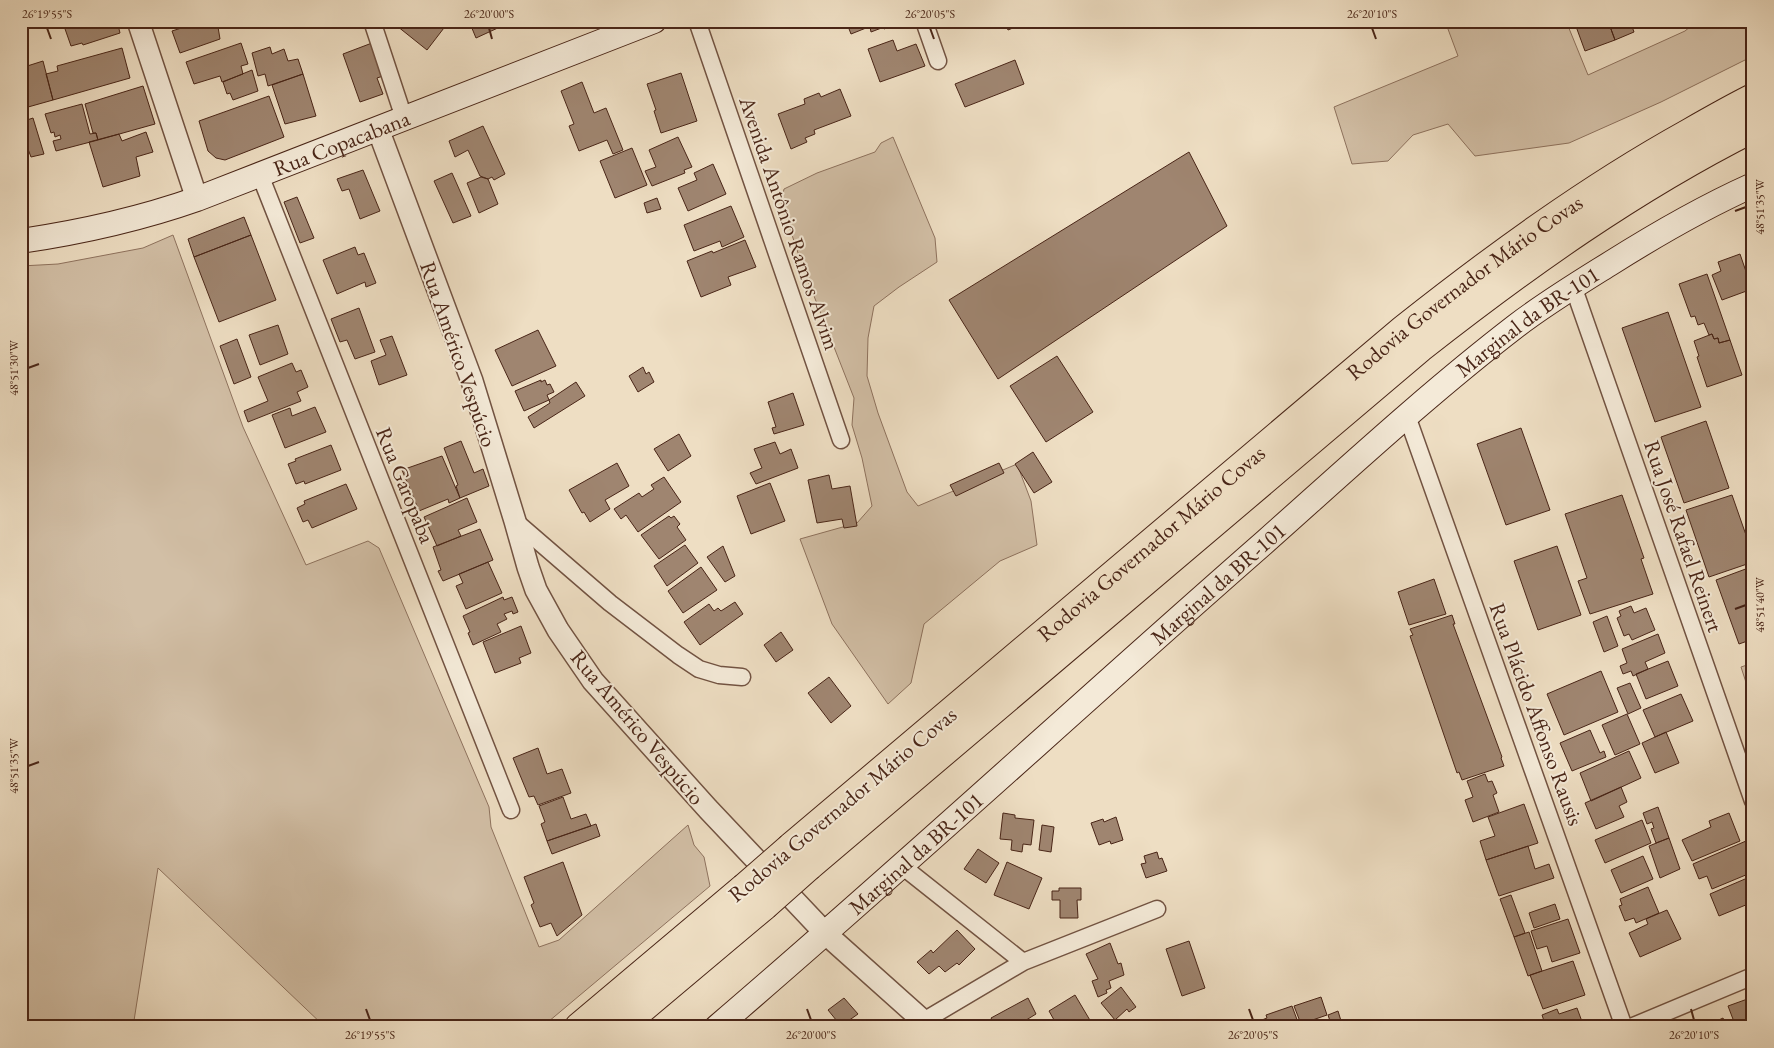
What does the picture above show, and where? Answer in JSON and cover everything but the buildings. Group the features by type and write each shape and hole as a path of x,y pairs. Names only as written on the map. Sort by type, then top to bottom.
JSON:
{"highway":[{"name":"Rodovia Governador Mário Covas","path":"620,1027 764,906 800,857 1404,329 1542,225 1615,176 1753,98"},
{"name":"Rodovia Governador Mário Covas","path":"579,1027 744,888 800,857 1029,678 1420,348 1460,317 1548,251 1619,203 1680,167 1753,128"}],"main road":[{"name":"Rua Copacabana","path":"21,241 89,230 150,215 198,199 654,21"},
{"name":"Marginal da BR-101","path":"717,1027 826,934 1144,648 1407,416 1518,325 1573,286 1682,220 1753,185"}],"street":[{"path":"138,21 198,199"},
{"path":"372,21 404,118"},
{"name":"Avenida Antônio Ramos Alvim","path":"697,21 841,440"},
{"path":"924,21 938,62"},
{"name":"Rua Américo Vespúcio","path":"378,129 472,381 536,590 558,630 593,681 708,809 826,934 923,1025"},
{"name":"Rua Garopaba","path":"260,175 512,810"},
{"name":"Rua José Rafael Reinert","path":"1573,286 1753,801"},
{"name":"Rua Plácido Affonso Rausis","path":"1407,416 1624,1027"},
{"path":"515,521 610,603 678,655 699,669 719,675 742,677"},
{"path":"902,866 1022,962"},
{"path":"923,1025 1022,962 1157,909"},
{"path":"1631,1027 1753,976"}],"shaded area":[{"path":"1445,21 1566,21 1588,75 1685,31 1697,21 1753,21 1753,56 1661,102 1569,143 1475,156 1448,124 1413,135 1388,161 1352,164 1334,107 1458,56"},
{"path":"893,137 935,238 937,262 874,306 868,338 867,376 878,413 907,492 918,506 1017,464 1031,501 1037,545 1000,561 924,624 911,683 888,704 832,624 800,539 857,523 872,506 862,458 852,425 854,398 803,268 781,202 784,189 817,173 875,152 881,143"},
{"path":"173,235 243,427 306,565 368,541 379,548 489,807 491,827 539,947 559,940 688,825 694,845 704,857 710,886 542,1027 325,1027 158,868 133,1027 21,1027 21,266 58,264 143,248"},
{"path":"1753,663 1753,704 1741,667"}]}
